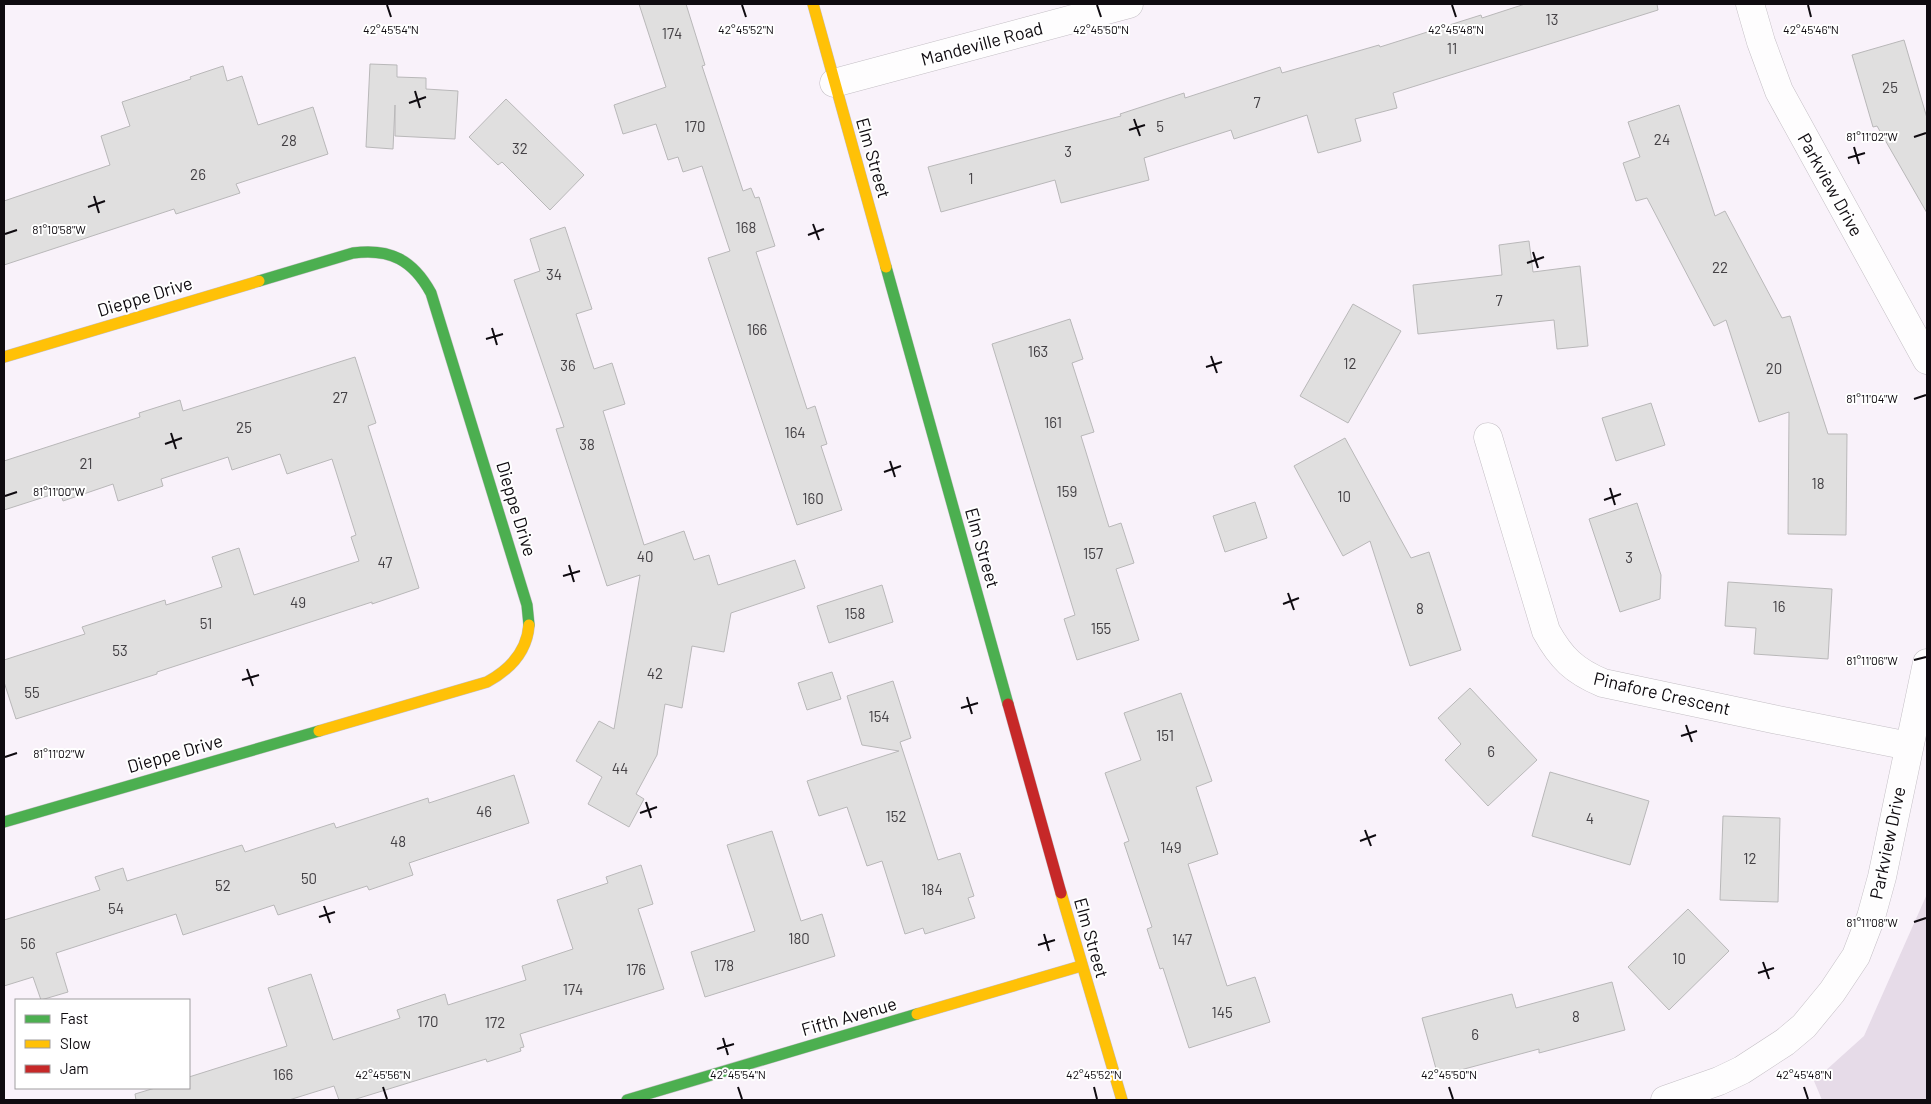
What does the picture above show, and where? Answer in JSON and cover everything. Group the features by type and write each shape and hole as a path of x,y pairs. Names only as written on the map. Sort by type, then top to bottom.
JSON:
{"street":[{"name":"Elm Street","path":"813,4 1081,966 1122,1100"},
{"name":"Mandeville Road","path":"834,83 1129,4"},
{"name":"Parkview Drive","path":"1750,4 1761,42 1779,90 1927,360"},
{"name":"Dieppe Drive","path":"4,357 353,253 374,250 400,257 421,275 431,293 528,605 530,622 527,638 518,658 507,671 487,682 4,822"},
{"name":"Pinafore Crescent","path":"1488,437 1546,631 1562,657 1588,677 1603,683 1773,720 1909,746"},
{"name":"Parkview Drive","path":"1665,1100 1719,1081 1763,1057 1804,1026 1856,956 1871,917 1882,877 1927,663"},
{"name":"Fifth Avenue","path":"627,1100 683,1092 1081,966"}],"shaded area":[{"path":"1927,894 1927,1100 1822,1100 1814,1081 1864,1036"}],"building":[{"path":"639,4 686,4 705,65 702,66 743,191 751,188 755,198 759,197 775,246 756,252 807,409 815,406 827,444 821,446 842,510 797,525 708,258 730,251 702,166 683,172 678,157 668,160 656,124 623,134 614,105 666,87"},
{"path":"1525,4 1657,4 1658,10 1393,93 1397,108 1355,119 1361,141 1318,153 1307,115 1234,139 1231,130 1144,158 1149,180 1061,203 1055,180 941,212 928,167 1121,116 1120,114 1184,93 1185,98 1280,67 1282,73 1379,45 1380,47 1481,15 1482,18"},
{"path":"1904,40 1927,118 1927,213 1877,126 1873,127 1852,55"},
{"path":"370,64 397,65 397,77 426,78 426,89 458,91 455,139 395,136 395,105 393,149 366,147"},
{"path":"223,66 227,81 242,76 258,125 313,107 328,154 236,184 240,193 176,214 174,209 4,265 4,201 110,165 101,136 130,126 122,102 191,79 190,77"},
{"path":"506,99 584,175 550,210 502,162 498,165 469,137"},
{"path":"1679,105 1715,216 1725,211 1782,318 1790,316 1828,434 1847,434 1846,535 1788,534 1789,412 1759,422 1726,320 1714,326 1647,198 1636,201 1623,163 1640,157 1628,122"},
{"path":"565,227 592,309 576,314 594,369 612,363 625,404 603,411 644,545 684,531 694,560 709,555 718,585 795,560 805,588 731,613 724,652 692,646 682,708 665,704 657,755 636,794 644,799 629,827 588,804 602,777 576,761 599,721 614,729 640,575 607,586 556,429 564,427 514,280 540,271 530,239"},
{"path":"1529,241 1533,272 1580,266 1588,346 1557,349 1554,320 1418,334 1413,285 1502,275 1499,245"},
{"path":"1353,304 1401,331 1348,423 1300,396"},
{"path":"1070,319 1083,359 1072,363 1094,432 1081,436 1109,527 1121,523 1134,563 1116,569 1139,640 1077,660 1064,619 1075,615 992,344"},
{"path":"355,357 376,423 368,426 419,588 16,719 4,682 4,660 85,634 82,627 165,600 166,605 222,587 212,557 239,548 254,595 359,561 351,537 356,535 332,459 287,474 280,454 232,470 228,457 161,479 163,486 118,501 113,484 63,501 60,492 4,510 4,461 140,417 139,413 180,400 183,411"},
{"path":"1651,403 1665,445 1616,461 1602,418"},
{"path":"1345,438 1411,558 1429,552 1461,650 1410,666 1370,541 1343,556 1294,466"},
{"path":"1255,502 1267,538 1225,552 1213,516"},
{"path":"1637,503 1661,575 1660,599 1620,612 1589,519"},
{"path":"1728,582 1832,589 1828,659 1754,654 1756,628 1725,626"},
{"path":"882,585 893,622 829,643 817,606"},
{"path":"832,672 841,699 807,710 798,683"},
{"path":"893,681 911,738 900,742 938,860 960,853 974,896 968,898 975,918 925,934 923,928 905,934 882,861 867,866 847,807 819,816 807,781 899,751 862,745 847,696"},
{"path":"1470,688 1537,760 1488,806 1445,760 1461,744 1438,718"},
{"path":"1181,693 1212,781 1196,787 1218,854 1188,864 1227,986 1255,977 1270,1022 1189,1048 1163,968 1160,969 1147,929 1152,927 1124,843 1129,841 1105,773 1141,760 1124,713"},
{"path":"1550,772 1649,801 1630,865 1532,836"},
{"path":"514,775 529,823 409,863 413,875 369,890 367,886 278,915 274,905 183,935 176,914 56,953 68,992 41,999 33,977 4,986 4,920 100,890 95,877 123,868 127,881 242,845 245,852 334,823 336,828 428,798 429,803"},
{"path":"1723,816 1780,818 1778,902 1720,900"},
{"path":"772,831 801,921 822,914 835,956 705,997 691,952 755,931 727,845"},
{"path":"641,865 653,904 638,909 664,989 520,1034 524,1047 520,1048 521,1051 487,1062 486,1059 353,1100 339,1100 334,1086 289,1100 136,1100 135,1094 152,1089 190,1089 190,1077 287,1046 268,988 311,974 333,1040 400,1018 397,1010 445,994 448,1005 526,980 522,966 573,949 557,900 608,883 606,877"},
{"path":"1688,909 1729,951 1669,1010 1628,967"},
{"path":"1612,982 1625,1030 1539,1053 1539,1049 1438,1076 1422,1018 1512,994 1516,1008"}],"traffic: fast":[{"path":"259,281 353,253 378,252 399,259 416,272 424,282 431,293 527,605 529,625"},
{"path":"886,267 1008,704"},
{"path":"4,822 319,731"},
{"path":"627,1100 917,1014"}],"traffic: slow":[{"path":"813,4 886,267"},
{"path":"4,357 259,281"},
{"path":"319,731 487,682 503,672 516,659 525,644 529,625"},
{"path":"1061,893 1122,1100"},
{"path":"917,1014 1081,966"}],"traffic: jam":[{"path":"1008,704 1061,893"}]}
